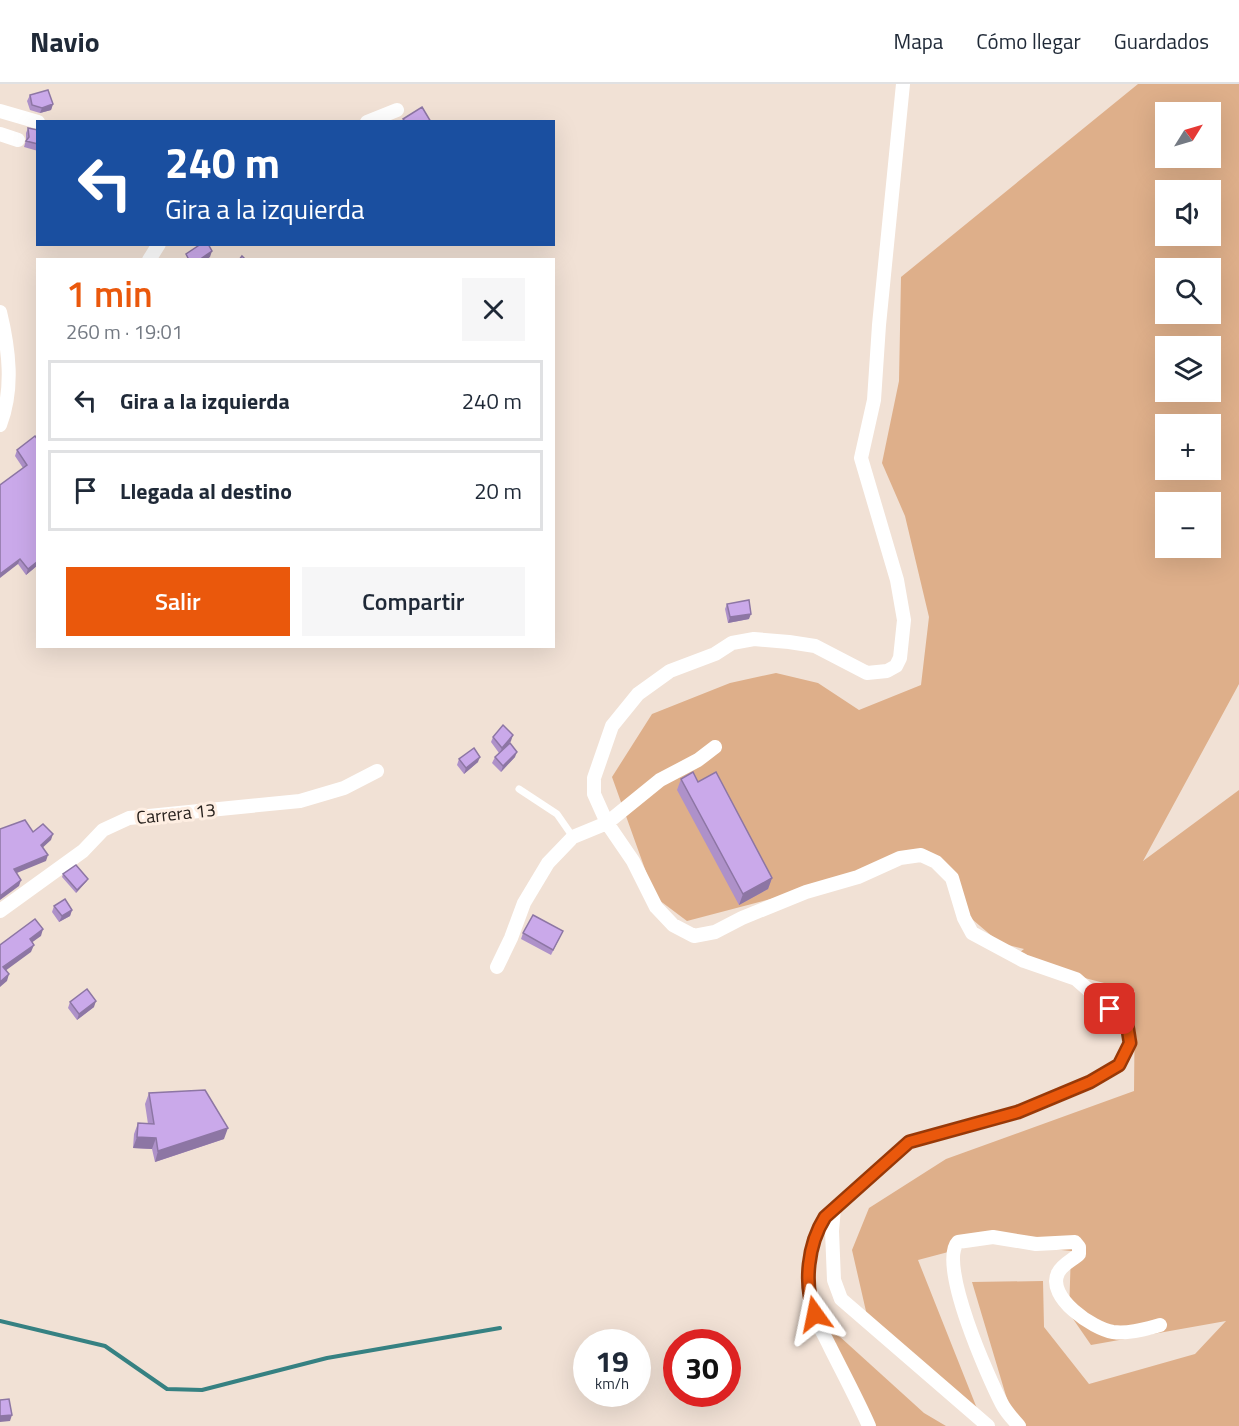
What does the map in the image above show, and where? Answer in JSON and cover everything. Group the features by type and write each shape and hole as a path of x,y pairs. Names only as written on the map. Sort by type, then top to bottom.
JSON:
{"street":[{"path":"869,1426 821,1329 809,1299 808,1279 816,1230 834,1208 909,1142 1018,1112 1090,1082 1119,1065 1130,1043 1127,1024 1076,979 1024,961 972,933 964,918 952,878 936,862 921,855 900,858 858,877 806,892 742,918 715,932 694,936 673,925 656,907 633,861 607,822 594,794 594,778 612,726 638,694 670,671 715,654 732,643 754,639 815,646 867,673 887,671 896,666 900,658 904,620 897,580 861,458 874,400 879,325 903,84"},
{"path":"372,120 397,110"},
{"path":"0,111 36,121"},
{"path":"0,134 18,140"},
{"path":"0,312 9,369 7,406 0,425"},
{"path":"497,967 524,903 548,863 573,837 607,822 660,780 698,760 715,747"},
{"name":"Carrera 13","path":"0,911 83,851 103,830 129,818 300,801 344,788 377,771"},
{"path":"834,1208 832,1231 834,1280 842,1299 988,1426"},
{"path":"1019,1426 1003,1406 965,1315 952,1267 954,1248 958,1242 993,1237 1035,1244 1075,1242 1078,1254 1062,1267 1056,1280 1059,1294 1071,1308 1099,1328 1114,1332 1136,1332 1160,1325"}],"lane":[{"path":"519,789 557,814 573,837"}],"shaded area":[{"path":"1138,84 1239,84 1239,684 1143,861 1239,790 1239,1426 1015,1426 972,1282 1043,1281 1044,1327 1089,1384 1195,1354 1226,1321 1091,1345 1069,1313 1071,1251 986,1242 918,1260 978,1411 868,1320 852,1250 869,1208 946,1159 1134,1091 1135,991 1011,959 1024,949 1000,943 966,914 940,858 894,854 836,882 687,921 655,897 612,777 652,714 730,683 776,673 818,683 859,710 921,685 929,617 905,516 882,463 899,381 901,277"},
{"path":"817,1316 924,1413 946,1426 872,1426"}],"building":[{"path":"48,90 53,104 42,108 32,105 30,95"},
{"path":"422,107 430,120 404,120"},
{"path":"28,128 36,130 36,144 26,141 29,137"},
{"path":"198,246 209,246 212,251 202,258 188,258 186,254"},
{"path":"36,437 36,563 28,569 20,559 0,574 0,485 27,465 17,450"},
{"path":"749,600 751,614 730,617 727,604"},
{"path":"503,725 513,735 502,748 493,737"},
{"path":"510,743 517,752 503,766 495,757"},
{"path":"474,748 480,757 466,768 459,759"},
{"path":"693,772 698,782 716,772 772,878 743,894 681,779"},
{"path":"25,820 33,832 43,824 53,834 41,845 48,855 14,869 21,880 0,896 0,829"},
{"path":"76,865 88,879 77,890 63,874"},
{"path":"65,899 72,910 62,916 54,906"},
{"path":"533,915 563,931 553,950 523,933"},
{"path":"35,919 43,929 30,939 34,945 3,967 9,974 0,982 0,945"},
{"path":"87,989 96,1001 79,1014 70,1002"},
{"path":"205,1090 228,1128 158,1151 156,1138 137,1137 138,1123 154,1124 149,1093"},
{"path":"9,1399 12,1415 0,1416 0,1400"}],"waterway":[{"path":"0,1321 105,1346 167,1389 202,1390 327,1358 500,1328"}],"route":[{"path":"815,1314 809,1299 808,1279 816,1230 825,1217 909,1142 1018,1112 1090,1082 1119,1065 1130,1043 1127,1024 1110,1009"}]}
